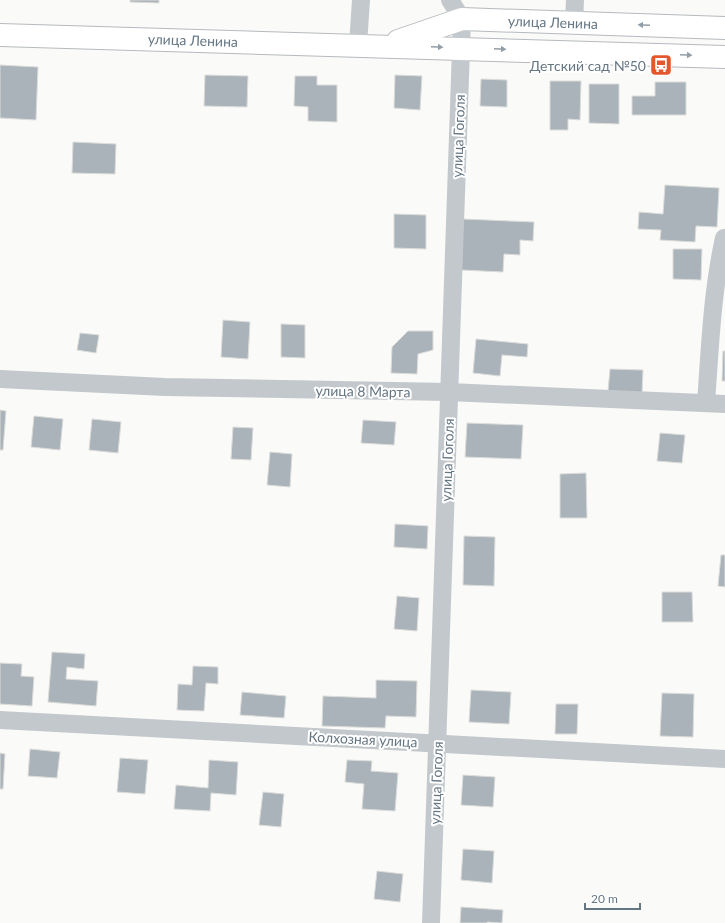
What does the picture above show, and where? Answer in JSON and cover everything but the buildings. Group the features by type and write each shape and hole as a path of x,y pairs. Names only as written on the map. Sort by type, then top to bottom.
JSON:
{"main road":[{"name":"улица Ленина","path":"385,45 462,19 725,28"},
{"name":"улица Ленина","path":"0,35 385,45 725,57"}],"street":[{"path":"358,45 361,0"},
{"path":"450,0 462,19"},
{"path":"574,23 575,0"},
{"name":"улица Гоголя","path":"431,923 462,19"},
{"path":"706,403 718,268 725,238"},
{"name":"улица 8 Марта","path":"0,379 165,387 449,392 725,404"},
{"name":"Колхозная улица","path":"0,720 725,759"}],"place":[{"name":"Детский сад №50","path":"661,65"}]}
